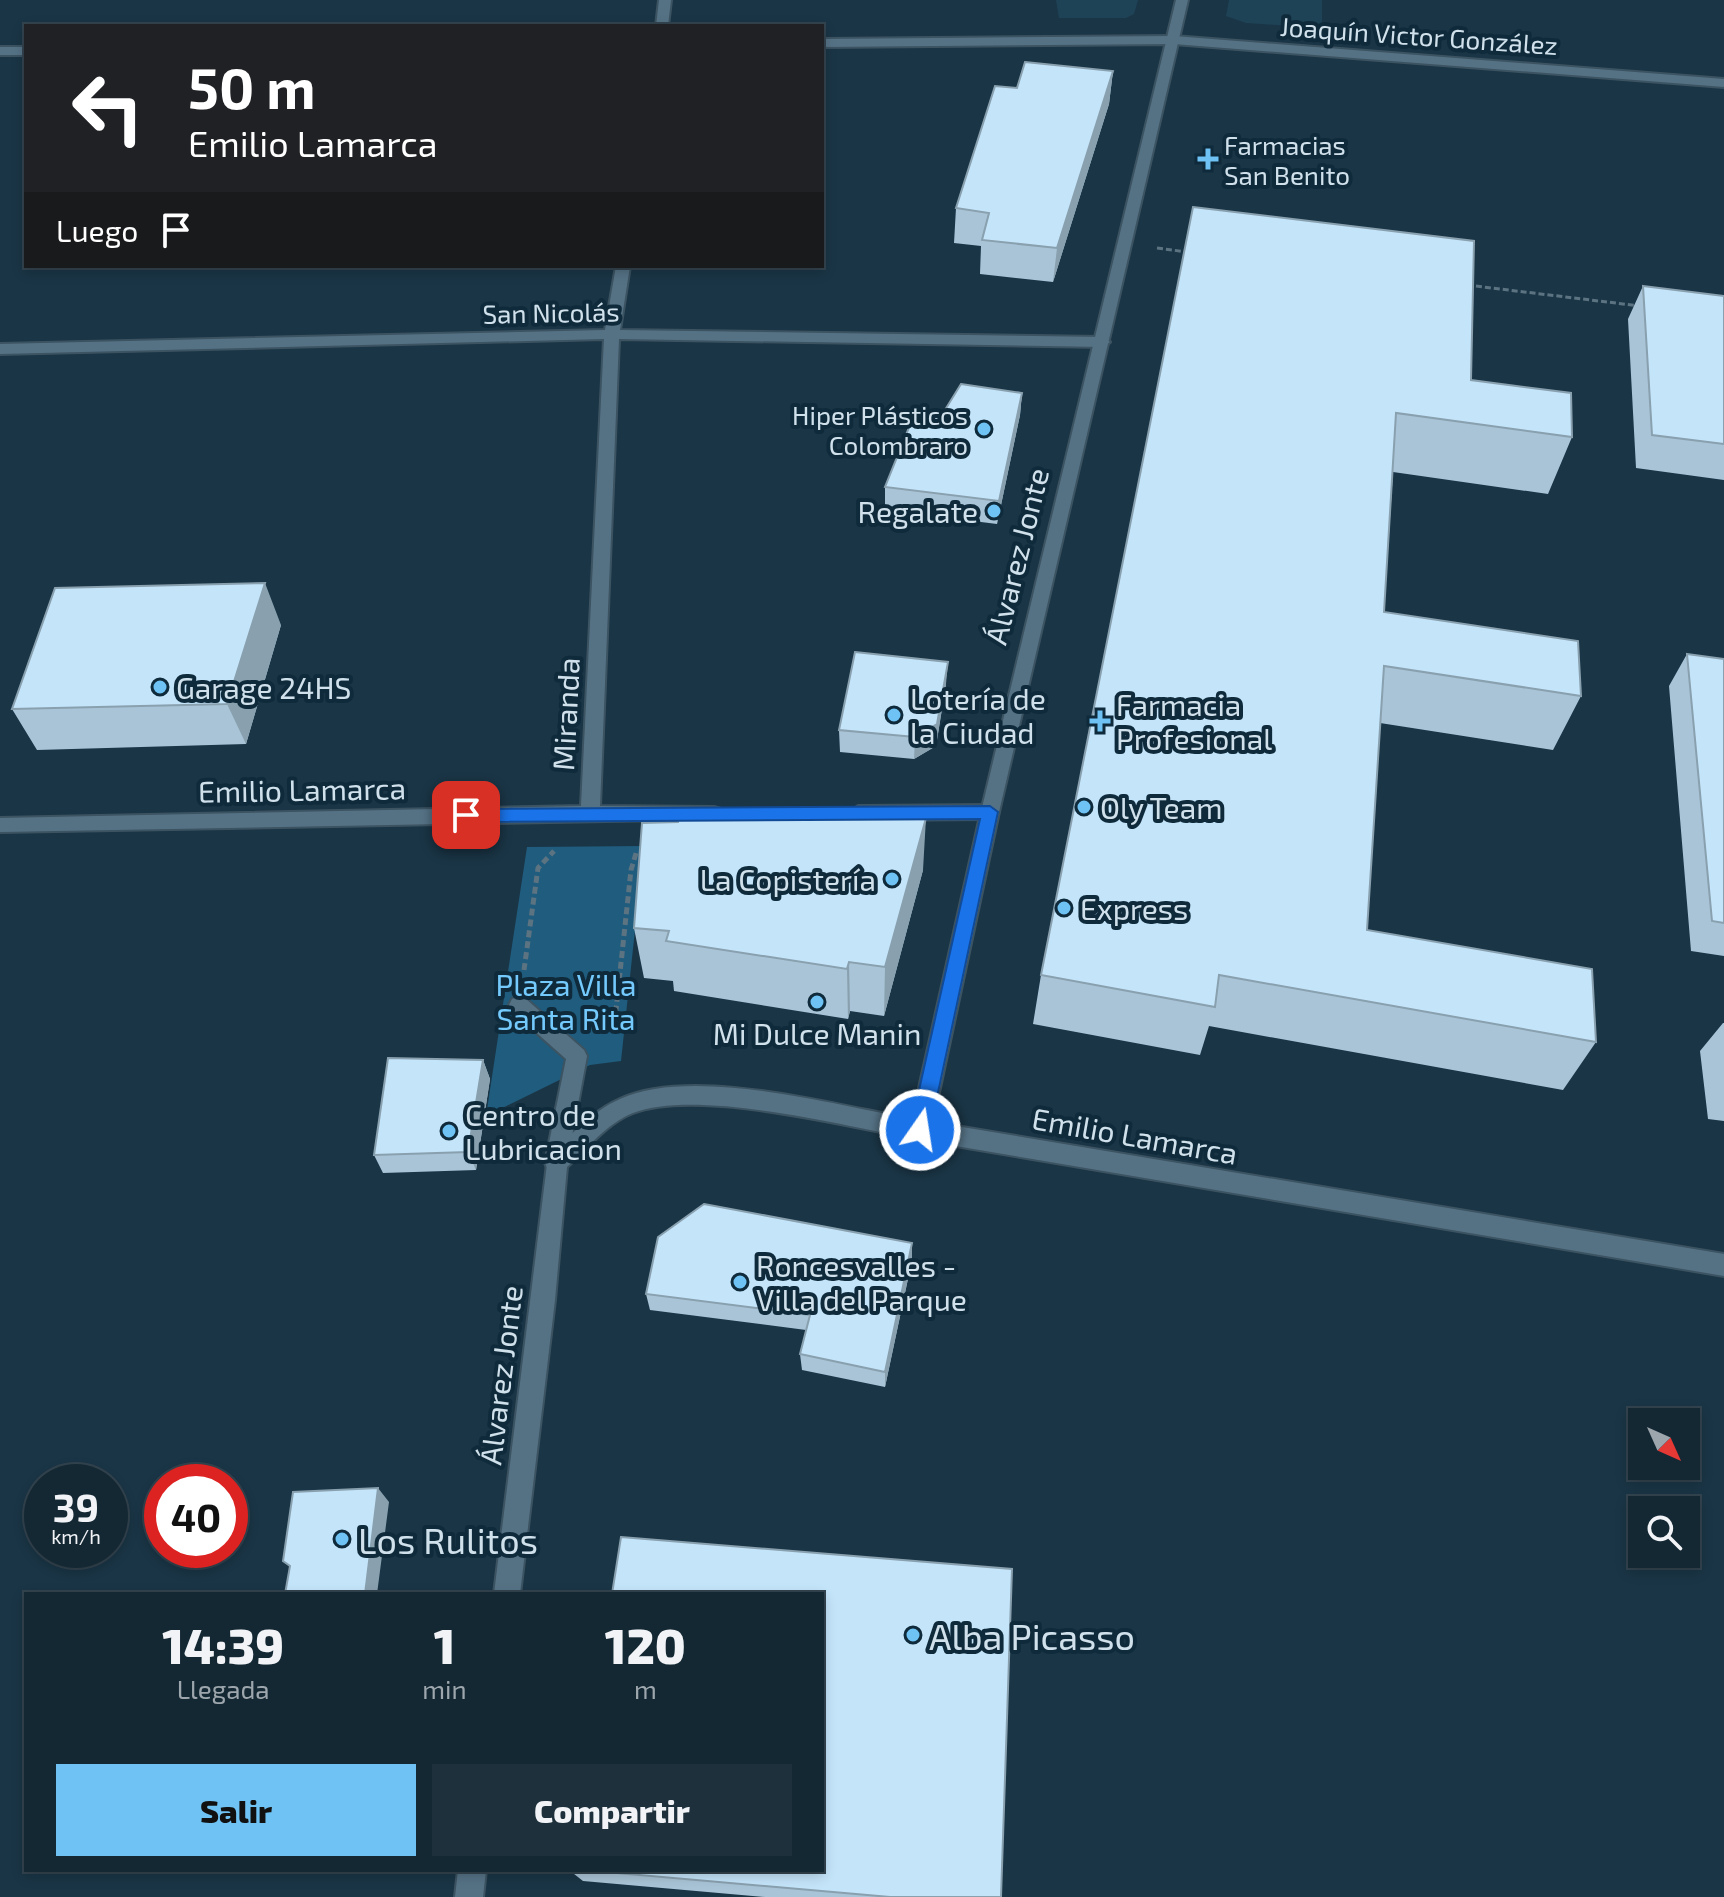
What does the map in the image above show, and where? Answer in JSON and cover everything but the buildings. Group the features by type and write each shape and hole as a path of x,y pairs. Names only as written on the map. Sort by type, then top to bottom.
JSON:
{"street":[{"path":"662,24 665,0"},
{"name":"Álvarez Jonte","path":"920,1130 990,812 1182,0"},
{"name":"Joaquín Victor González","path":"824,43 1174,40 1724,83"},
{"path":"0,51 24,51"},
{"name":"Miranda","path":"590,813 612,334 623,268"},
{"name":"San Nicolás","path":"0,349 612,334 1103,342"},
{"path":"834,813 990,812"},
{"name":"Emilio Lamarca","path":"0,825 590,813 741,813"},
{"path":"519,1005 577,1056 556,1163"},
{"name":"Emilio Lamarca","path":"556,1163 628,1105 667,1094 714,1097 1724,1265"},
{"name":"Álvarez Jonte","path":"507,1592 544,1300 556,1163"},
{"path":"469,1897 472,1872"}],"path":[{"path":"1125,244 1188,252"},
{"path":"1456,284 1645,307"},
{"name":"Miranda","path":"519,1005 538,868 590,813"},
{"path":"577,1056 615,1019 631,870 648,814"}],"shaded area":[{"path":"1056,0 1138,0 1134,14 1126,18 1059,18"},
{"path":"1229,0 1322,0 1322,28 1246,23 1226,16"}],"green space":[{"name":"Plaza Villa Santa Rita","path":"644,846 621,1061 590,1065 486,1116 527,847"}],"place":[{"name":"Farmacias San Benito","path":"1208,159"},
{"name":"Hiper Plásticos Colombraro","path":"984,429"},
{"name":"Regalate","path":"994,511"},
{"name":"Garage 24HS","path":"160,687"},
{"name":"Lotería de la Ciudad","path":"894,715"},
{"name":"Farmacia Profesional","path":"1100,721"},
{"name":"Oly Team","path":"1084,807"},
{"name":"La Copistería","path":"892,879"},
{"name":"Express","path":"1064,908"},
{"name":"Mi Dulce Manin","path":"817,1002"},
{"name":"Centro de Lubricacion","path":"449,1131"},
{"name":"Roncesvalles - Villa del Parque","path":"740,1282"},
{"name":"Los Rulitos","path":"342,1539"},
{"name":"Alba Picasso","path":"913,1635"}],"route":[{"path":"466,815 990,812 920,1130"}]}
